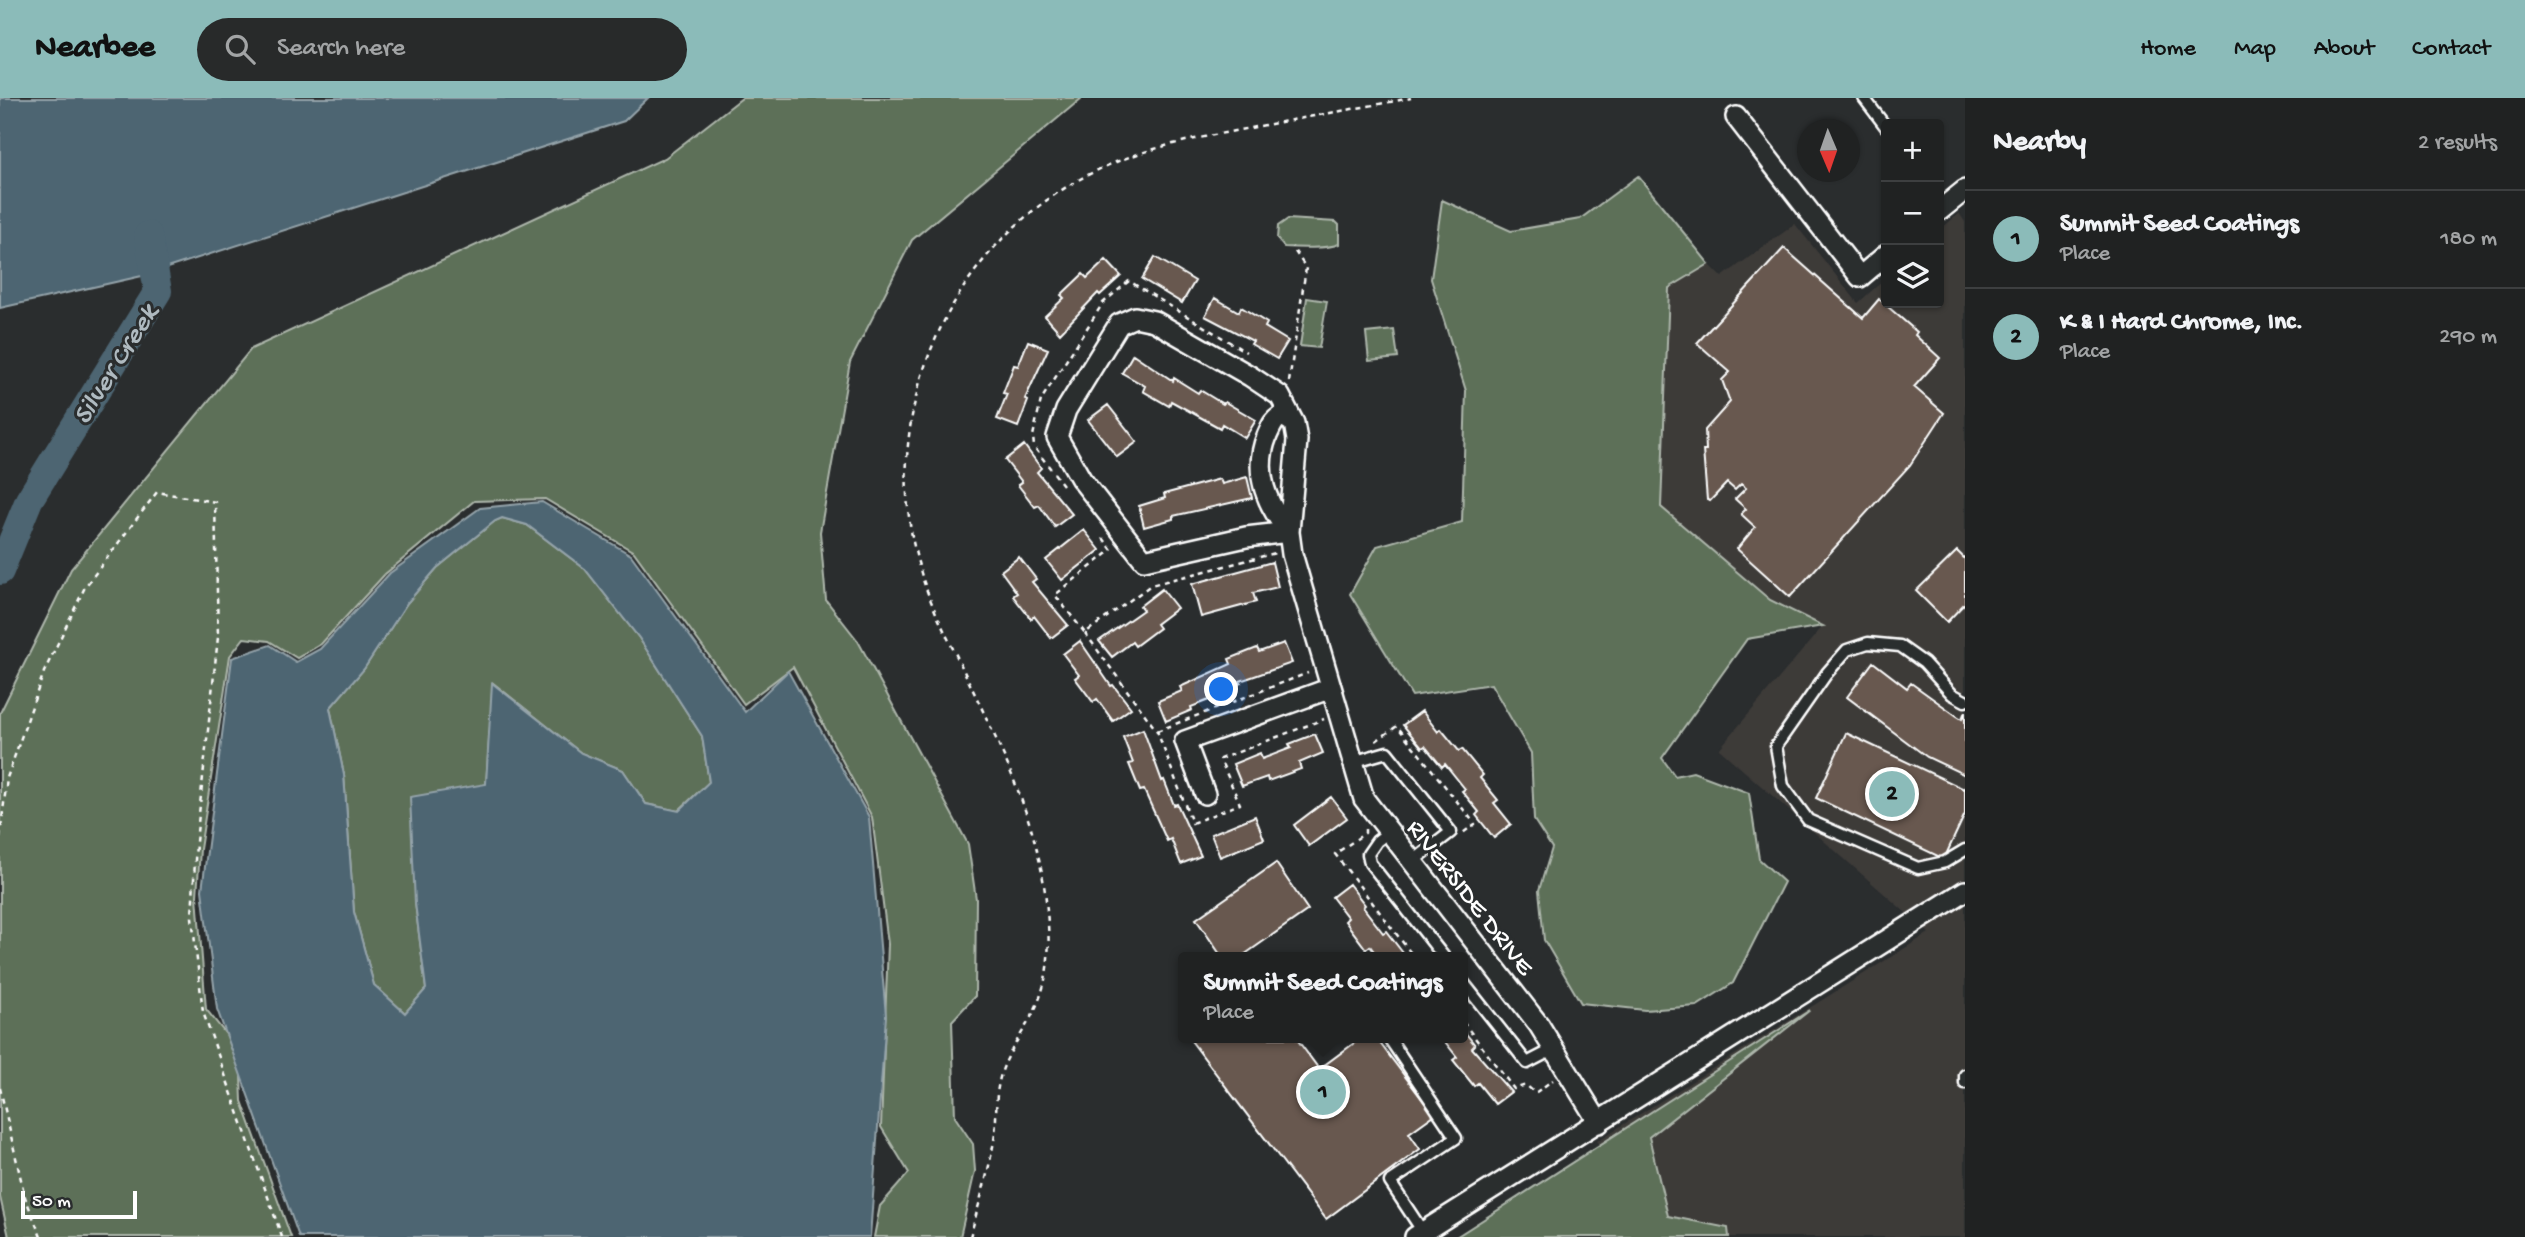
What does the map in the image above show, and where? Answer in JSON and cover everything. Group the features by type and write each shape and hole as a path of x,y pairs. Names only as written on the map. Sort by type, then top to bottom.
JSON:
{"street":[{"path":"1736,117 1860,277 1881,259"},
{"path":"1944,202 1965,190"},
{"path":"1135,317 1154,321 1280,396 1294,423 1297,440 1289,532 1245,537 1144,561 1081,479 1057,437 1066,410 1119,324 1135,317"},
{"path":"1289,532 1278,519 1266,496 1261,459 1273,422 1283,416 1294,423"},
{"name":"RIVERSIDE DRIVE","path":"1289,532 1292,554 1364,799 1539,1025 1599,1123"},
{"path":"1205,794 1185,741 1331,688"},
{"path":"1419,1235 1965,891"}],"lane":[{"path":"1864,98 1881,120"},
{"path":"1965,701 1952,694 1924,663 1900,646 1868,643 1847,650 1827,673 1776,746 1783,786 1808,820 1918,868 1945,862 1965,850"},
{"path":"1352,762 1387,752 1451,832 1412,862"},
{"path":"1389,832 1377,841 1368,854 1370,863 1440,952"},
{"path":"1468,988 1527,1063 1554,1049"},
{"path":"1392,1043 1456,1138 1390,1182 1419,1235"},
{"path":"1965,1075 1965,1083"}],"path":[{"path":"1282,400 1287,395 1306,268 1292,247"},
{"path":"1065,488 1034,447 1033,436 1041,400 1103,303 1129,281 1248,353"},
{"path":"0,837 7,778 14,755 44,672 85,587 157,492 215,502 218,637 196,842 192,916 203,1012 282,1237"},
{"path":"1097,530 1112,550 1055,595 1157,731 1192,823 1240,804 1220,759 1326,718"},
{"path":"1085,633 1151,585 1278,552"},
{"path":"1157,731 1309,672"},
{"path":"1364,822 1365,833 1335,854 1410,952"},
{"path":"970,1237 988,1173 995,1134 999,1079 1036,1007 1044,984 1049,948"},
{"path":"1468,1029 1514,1089 1526,1085 1535,1093 1555,1078"},
{"path":"0,1088 25,1196 41,1237"}],"shaded area":[{"path":"1959,213 1965,222 1965,1237 1679,1237 1597,1141 1929,933 1719,749 1823,626 1770,600 1661,507 1669,288 1709,264 1722,277 1795,224 1858,303 1881,282 1881,308 1944,308 1944,226"}],"green space":[{"path":"742,98 1082,98 912,240 850,362 820,532 826,600 858,641 968,844 976,899 975,996 952,1021 955,1117 973,1144 975,1171 960,1237 874,1237 880,1206 909,1173 881,1127 888,944 872,817 793,667 744,704 634,552 545,499 474,501 385,574 321,644 297,658 269,641 244,638 230,656 200,849 197,896 206,1009 240,1052 242,1101 291,1237 9,1237 0,1197 0,713 71,569 251,349 665,158"},
{"path":"1638,176 1709,264 1669,288 1661,507 1770,600 1823,626 1747,639 1662,758 1675,776 1693,772 1749,793 1759,859 1784,882 1733,983 1697,1006 1645,1010 1581,1003 1544,940 1539,890 1552,848 1534,820 1531,753 1491,684 1412,696 1350,594 1377,546 1462,522 1466,391 1431,279 1442,200 1511,231 1580,219"},
{"path":"1288,219 1336,222 1339,225 1339,244 1284,247 1277,239 1278,226"},
{"path":"1307,298 1327,301 1319,348 1300,346"},
{"path":"1394,330 1398,358 1369,361 1366,333"},
{"path":"502,518 527,525 585,569 639,638 702,736 709,782 678,811 646,804 623,770 581,753 493,683 486,784 415,903 426,989 405,1013 374,985 354,912 344,775 330,708 364,669 407,603 437,568"},
{"path":"1810,1010 1649,1137 1668,1216 1728,1228 1729,1237 1456,1237"}],"water":[{"path":"0,98 648,98 624,121 142,276 0,308"},
{"path":"542,502 631,555 745,712 788,671 869,817 886,1016 870,1237 299,1237 217,1009 202,890 232,658 270,645 296,662 320,649 390,573 480,508","holes":["502,518 527,525 585,569 639,638 702,736 709,782 679,811 646,804 623,770 581,753 492,683 486,784 410,797 415,903 426,989 405,1013 374,985 354,912 344,775 330,708 364,669 407,603 437,568 495,521"]}],"building":[{"path":"1784,248 1863,318 1879,299 1881,308 1889,308 1917,332 1915,335 1940,358 1914,387 1944,413 1910,465 1790,597 1737,549 1755,527 1741,514 1746,509 1735,499 1746,488 1741,484 1735,490 1727,483 1710,501 1707,500 1703,450 1706,450 1705,430 1730,402 1722,380 1730,372 1697,343"},
{"path":"1155,257 1195,281 1182,303 1142,279"},
{"path":"1106,260 1121,276 1100,295 1098,293 1060,333 1045,316 1064,298 1061,295 1083,274 1087,278"},
{"path":"1215,298 1239,312 1241,307 1267,323 1265,327 1288,341 1277,359 1251,344 1253,341 1205,316"},
{"path":"1028,341 1048,349 1025,399 1028,401 1018,427 997,419 1014,365 1018,366"},
{"path":"1133,354 1173,381 1174,378 1198,393 1200,390 1256,420 1245,438 1222,424 1220,428 1171,401 1169,406 1143,391 1145,386 1122,373"},
{"path":"1108,405 1137,442 1117,457 1088,420"},
{"path":"1024,445 1041,468 1037,472 1072,514 1055,527 1039,505 1035,507 1018,485 1022,482 1005,460"},
{"path":"1247,477 1252,498 1173,516 1173,519 1144,527 1139,506 1165,498 1164,494 1220,479 1222,484"},
{"path":"1084,530 1100,550 1062,580 1046,560"},
{"path":"1957,551 1965,559 1965,603 1947,622 1916,591"},
{"path":"1019,557 1036,579 1032,582 1068,625 1051,638 1034,616 1031,619 1013,596 1017,593 1001,571"},
{"path":"1272,562 1278,587 1253,593 1256,602 1201,617 1192,584"},
{"path":"1162,589 1177,608 1156,624 1159,628 1135,646 1132,642 1112,657 1099,641 1143,610 1140,606"},
{"path":"1080,641 1111,686 1113,685 1131,708 1113,721 1097,699 1093,702 1075,678 1079,675 1063,654"},
{"path":"1284,643 1292,663 1240,681 1241,683 1216,694 1217,697 1166,721 1158,701 1182,691 1180,687 1231,664 1229,659 1257,648 1259,652"},
{"path":"1873,662 1907,688 1911,683 1962,719 1965,711 1965,775 1927,757 1847,697"},
{"path":"1422,711 1438,732 1441,729 1459,751 1462,749 1483,775 1480,778 1498,800 1494,803 1511,824 1494,838 1476,815 1479,812 1462,791 1465,789 1445,764 1442,767 1403,725"},
{"path":"1143,729 1162,781 1164,780 1174,805 1177,804 1201,856 1181,864 1171,839 1167,841 1144,790 1140,791 1129,764 1133,763 1123,737"},
{"path":"1846,733 1964,789 1965,787 1965,814 1944,859 1816,798"},
{"path":"1315,734 1323,753 1299,763 1301,769 1268,781 1267,777 1242,786 1233,764 1260,753 1262,759 1291,748 1289,744"},
{"path":"1331,797 1347,818 1309,846 1294,825"},
{"path":"1255,816 1264,839 1220,857 1211,834"},
{"path":"1276,863 1308,910 1248,952 1219,952 1196,919"},
{"path":"1349,884 1383,933 1386,931 1402,952 1374,952 1370,946 1366,949 1345,921 1348,918 1332,897"},
{"path":"1468,1036 1475,1045 1472,1048 1511,1092 1495,1104 1478,1083 1474,1086 1453,1060 1457,1057 1446,1043 1468,1043"},
{"path":"1193,1043 1300,1043 1319,1069 1354,1043 1380,1043 1434,1115 1409,1133 1420,1149 1326,1219"}],"waterway":[{"name":"Silver Creek","path":"0,571 29,500 158,291 148,235"}],"place":[{"name":"K & I Hard Chrome, Inc.","path":"1892,794"},
{"name":"Summit Seed Coatings","path":"1323,1092"}]}
